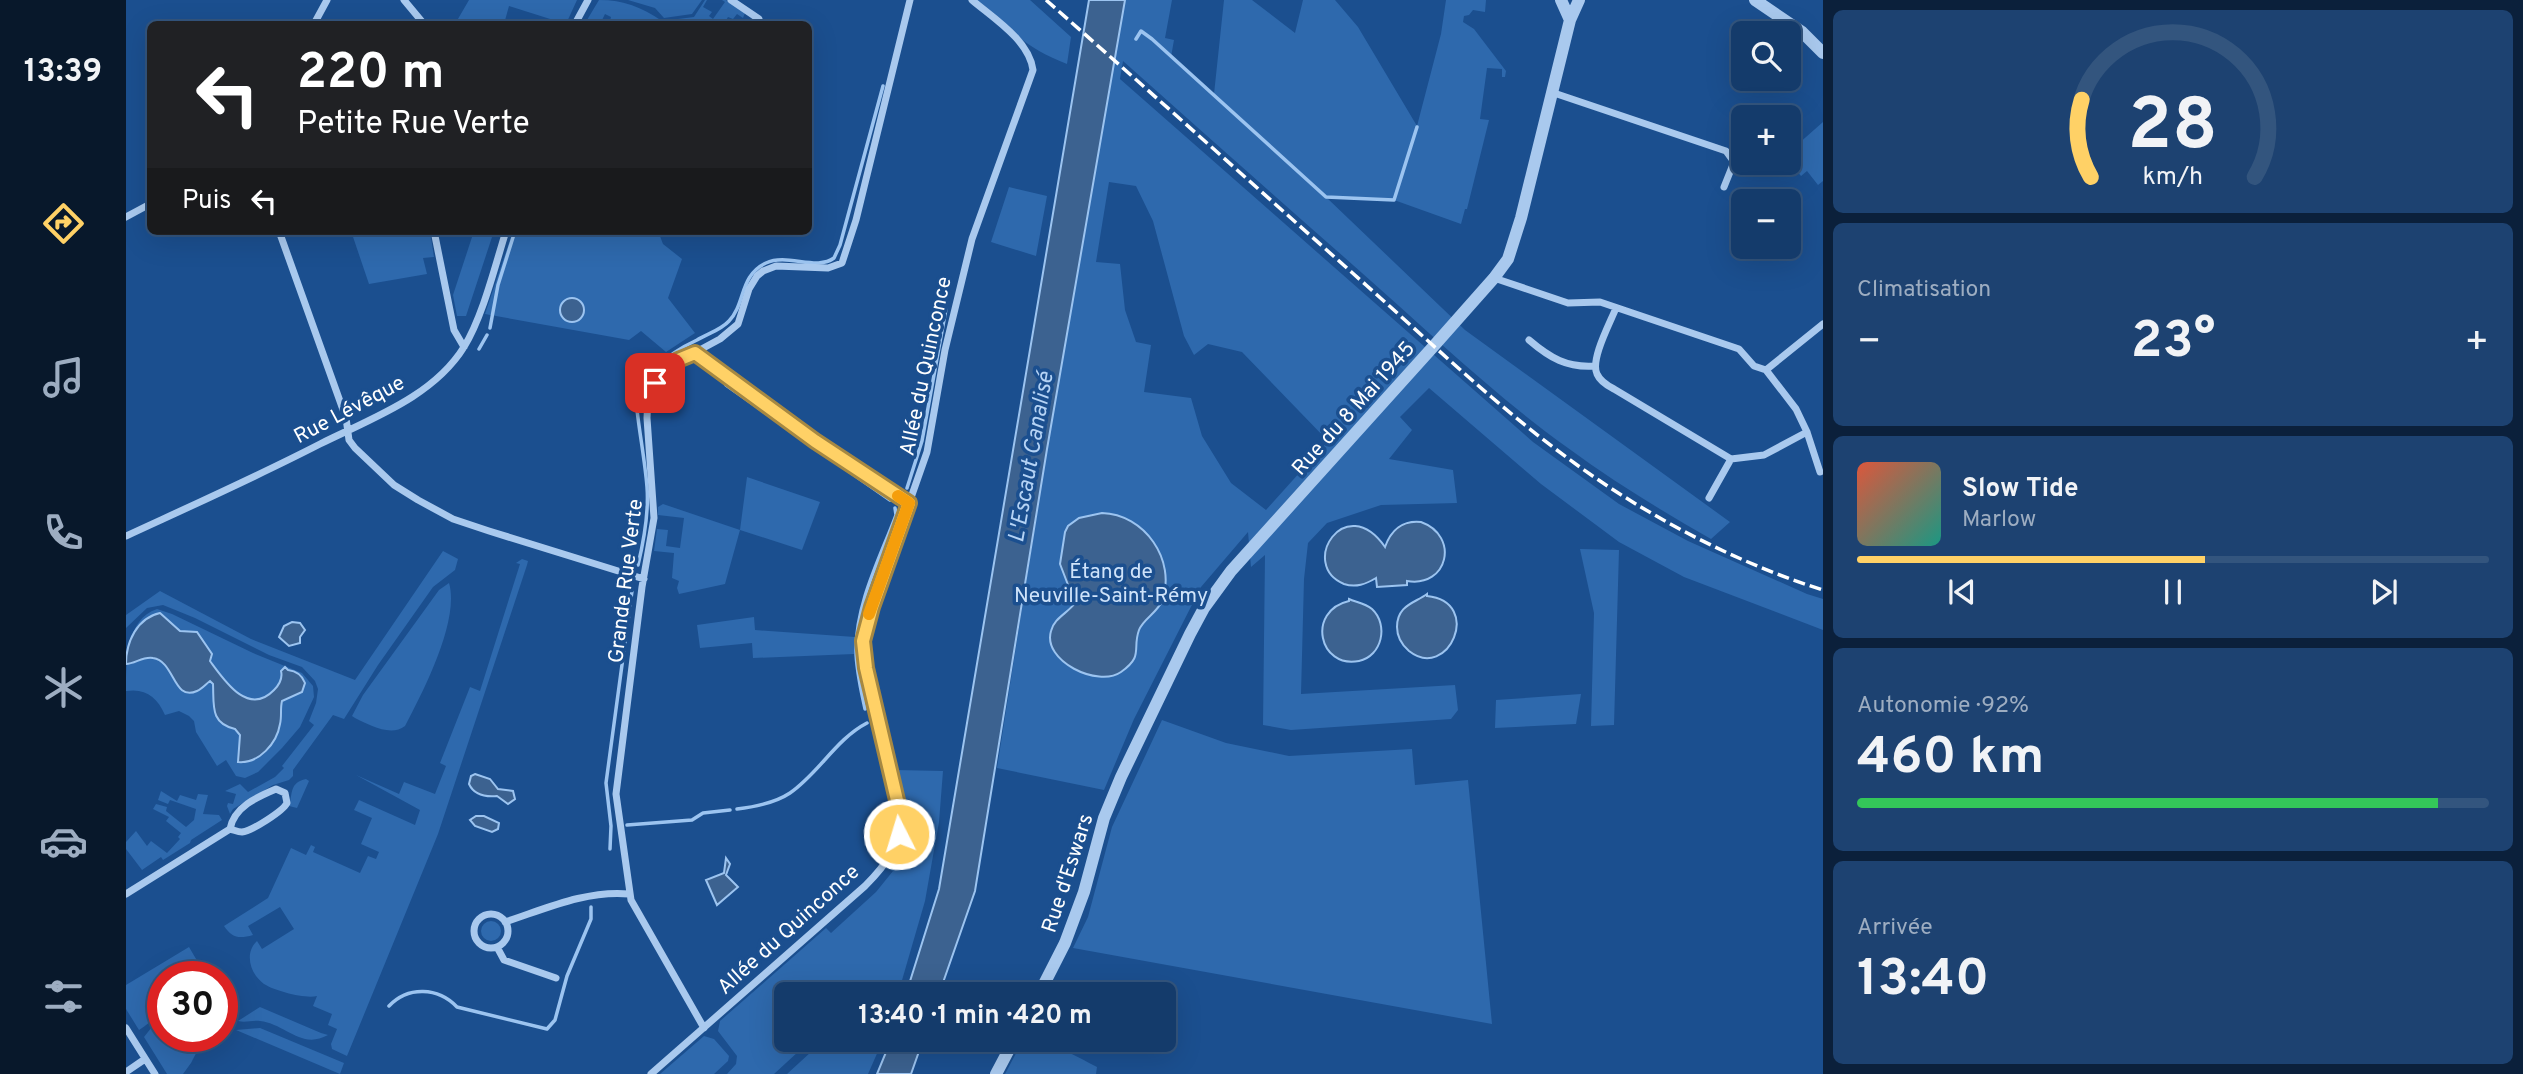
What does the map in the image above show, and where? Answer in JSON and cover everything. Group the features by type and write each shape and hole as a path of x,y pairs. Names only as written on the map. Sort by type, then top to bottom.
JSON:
{"street":[{"path":"316,21 327,0"},
{"path":"404,0 422,21"},
{"path":"577,21 588,0"},
{"path":"731,0 759,21"},
{"name":"Grande Rue Verte","path":"704,1028 640,918 629,894 616,787 654,519 648,397 655,383 678,360 720,339 738,324 749,289 763,271 776,266 828,268 842,263 856,220 910,0"},
{"name":"Allée du Quinconce","path":"651,1074 865,886 887,862 898,840 900,813 866,668 863,641 872,607 927,452 945,350 972,239 1033,70 1030,57 1015,38 972,0"},
{"path":"1561,0 1570,20"},
{"name":"Rue du 8 Mai 1945","path":"1111,800 1181,651 1215,592 1508,259 1516,238 1570,20 1579,0"},
{"path":"1755,0 1802,32 1823,53"},
{"path":"1551,92 1726,151 1734,162 1724,187"},
{"path":"126,217 147,206"},
{"path":"280,235 348,430 349,440 394,485 453,519 644,579"},
{"path":"436,235 454,330 464,347"},
{"name":"Rue Lévêque","path":"126,536 301,455 404,402 426,387 446,369 464,347 474,326 505,235"},
{"path":"1494,278 1567,303 1600,302 1739,349 1754,366 1766,370 1796,409 1820,472"},
{"path":"1616,308 1595,366 1596,373 1606,385 1731,459 1764,454 1807,432"},
{"path":"1766,370 1823,324"},
{"path":"1529,340 1568,366 1595,366"},
{"path":"695,353 815,441 909,503"},
{"path":"1709,498 1731,459"},
{"path":"126,894 230,829 232,819 241,808 276,789 285,793 287,803 283,810 246,830 239,832 230,829"},
{"name":"Rue d'Eswars","path":"1045,982 1070,930 1084,892 1111,800"},
{"path":"505,922 586,896 601,893 629,894"},
{"path":"486,915 495,915 505,922 507,937 497,947 480,945 475,938 475,926 479,919 486,915"},
{"path":"497,947 504,960 556,978"},
{"path":"126,1028 155,1074"},
{"path":"996,1074 1008,1052"},
{"path":"126,1072 145,1059"}],"green space":[{"path":"469,0 577,0 567,21 556,21 509,6 505,21 457,21"},
{"path":"599,0 632,5 662,21 610,21 611,17 605,14 602,21 587,20"},
{"path":"628,0 702,0 692,14 664,18 655,8"},
{"path":"705,0 703,7 712,12 709,16 713,19 725,2 722,0 745,13 743,18 737,14 733,19 728,17 726,21 662,21 694,17"},
{"path":"976,0 1030,0 1071,37 1067,64 1029,44"},
{"name":"Étang de Neuville-Saint-Rémy","path":"1125,0 1172,0 1165,38 1174,40 1171,57 1214,94 1224,0 1252,0 1295,33 1303,0 1335,0 1358,27 1417,126 1441,34 1446,0 1486,0 1485,12 1473,10 1464,16 1463,22 1474,29 1506,71 1505,77 1502,77 1502,69 1487,68 1480,119 1489,120 1461,224 1394,200 1327,198 1465,330 1730,522 1711,539 1603,473 1514,407 1123,61 1120,79 1533,442 1619,504 1688,541 1823,599 1823,630 1684,577 1619,542 1541,484 1429,388 1400,417 1412,430 1389,459 1453,470 1457,503 1381,505 1327,523 1308,543 1304,579 1301,694 1455,685 1458,710 1451,719 1291,730 1263,725 1265,555 1251,567 1248,532 1201,587 1134,719 1104,790 997,768 1047,449","holes":["1109,182 1136,186 1153,221 1184,336 1194,355 1208,344 1242,352 1328,441 1266,510 1231,483 1202,436 1191,398 1144,392 1151,345 1136,342 1125,310 1120,264 1096,262"]},
{"path":"1823,122 1823,181 1818,185 1807,171 1800,175 1801,141"},
{"path":"1009,187 1047,196 1036,256 991,242"},
{"path":"352,235 431,235 434,257 423,258 427,274 369,284"},
{"path":"473,235 493,235 466,316 457,316 453,295"},
{"path":"512,235 660,235 663,244 682,259 668,298 695,333 666,352 641,331 629,340 485,314"},
{"path":"747,477 820,502 802,550 740,530"},
{"path":"663,504 740,530 725,584 679,594 679,581 672,578 674,553 654,551 657,529 668,530 666,546 680,548 684,518 658,515 658,507"},
{"path":"1580,549 1619,550 1614,725 1591,726 1594,613"},
{"path":"443,551 458,559 455,570 433,587 344,719 333,715 293,770 293,776 289,780 273,785 233,809 230,814 227,806 228,803 233,804 236,794 225,791 240,784 248,792 275,777 314,725 309,721 316,703 318,689 315,681 302,667 269,655 163,605 147,608 126,628 126,615 160,591 251,639 355,680"},
{"path":"522,559 528,561 527,565 438,834 347,1056 332,1049 331,1044 337,1029 328,1025 332,1014 313,1006 317,996 282,992 269,987 259,980 252,969 251,951 257,941 262,949 294,929 280,907 248,926 253,935 236,936 224,926 268,898 291,848 306,855 311,845 315,847 313,852 360,873 368,856 376,859 379,852 361,844 372,818 354,810 359,800 415,825 420,810 356,775 399,794 404,782 435,794 446,766 440,763 470,687 480,691 520,564 516,563"},
{"path":"449,583 451,598 445,636 430,676 405,726 387,730 373,727 352,716 363,695 439,590"},
{"path":"157,609 302,673 313,686 314,697 300,727 258,772 245,778 236,776 226,760 217,766 189,716 179,711 165,715 150,695 133,690 126,691 126,667 134,632 147,614"},
{"path":"754,617 755,630 855,637 854,654 753,658 752,643 700,648 697,625"},
{"path":"1581,694 1576,724 1495,728 1496,700"},
{"path":"1162,720 1226,743 1289,756 1412,749 1415,785 1468,780 1492,1024 1073,948 1088,917 1112,827"},
{"path":"895,770 943,771 939,822 925,901 901,982 774,982 774,1052 798,1052 774,1074 727,1074 736,1064 737,1056 718,1031 720,1021 826,928 831,933 876,892 893,871 888,869 896,856 903,832"},
{"path":"306,779 309,781 297,808 289,806 294,786"},
{"path":"161,791 177,801 180,795 196,800 198,794 208,795 203,814 219,815 222,820 163,860 161,857 142,870 126,849 126,842 136,831 147,846 151,841 167,853 180,839 178,837 181,833 166,821 169,817 153,809 156,804 167,807 166,811 186,827 194,820 196,809 170,800 168,804 158,800"},
{"path":"491,921 498,924 501,931 498,938 491,941 484,938 481,931 484,924"},
{"path":"189,947 197,961 166,961"},
{"path":"147,972 147,1024 139,1030 126,1009 126,985"},
{"path":"260,1007 328,1035 310,1040 269,1023 238,1021"},
{"path":"260,1028 344,1063 340,1074 238,1031"},
{"path":"704,1036 714,1039 729,1056 728,1061 714,1074 660,1074"},
{"path":"153,1052 197,1052 183,1074 167,1074"},
{"path":"811,1052 878,1052 868,1074 787,1074"},
{"path":"1017,1052 1068,1052 1097,1067 1096,1074 1005,1074"}],"water":[{"name":"L'Escaut Canalisé","path":"1089,0 1125,0 1047,449 975,891 943,982 910,982 939,889"},
{"path":"572,298 581,301 584,310 581,319 572,322 563,319 560,310 563,301"},
{"path":"1102,513 1117,515 1143,530 1161,555 1165,585 1160,605 1139,630 1133,661 1121,672 1099,677 1074,669 1055,652 1050,642 1055,623 1075,603 1060,564 1065,532 1068,526 1079,518"},
{"path":"1421,522 1441,538 1445,549 1440,569 1432,577 1421,581 1407,581 1407,585 1377,587 1376,578 1353,586 1344,584 1331,575 1325,562 1326,549 1332,537 1342,529 1355,526 1370,531 1385,547 1398,527"},
{"path":"1427,594 1444,601 1454,611 1457,624 1447,649 1436,656 1423,658 1404,646 1397,627 1403,609"},
{"path":"1349,599 1372,609 1380,623 1378,647 1367,658 1359,661 1345,661 1335,656 1327,648 1323,638 1323,626 1327,616 1335,607"},
{"path":"160,613 180,631 197,632 212,654 210,661 230,686 246,698 255,700 274,690 285,667 297,672 302,678 305,683 302,692 282,701 278,731 271,745 260,756 246,762 238,762 240,735 217,718 213,684 210,681 199,690 189,693 178,686 160,661 149,658 126,664 128,647 134,632 145,620"},
{"path":"292,622 300,623 305,630 300,637 300,643 289,646 279,637 284,626"},
{"path":"475,774 490,779 498,789 513,791 515,799 508,804 497,796 477,793 469,784 471,776"},
{"path":"476,816 484,816 499,823 498,829 492,832 475,826 470,820"},
{"path":"726,858 730,864 726,875 738,887 717,905 706,880 724,873"},
{"path":"886,1052 919,1052 911,1074 877,1074"}],"waterway":[{"path":"1136,39 1141,31 1152,39 1326,197 1394,200 1417,127"},
{"path":"638,565 647,507 637,410 642,387 656,367 666,359 729,321 747,282 757,268 774,260 819,263 834,258 840,245 883,86"},
{"path":"490,328 498,285 514,235"},
{"path":"907,488 922,441 946,309"},
{"path":"479,349 487,335"},
{"path":"726,385 890,500"},
{"path":"865,709 857,665 857,632 864,598 896,515 895,508"},
{"path":"610,849 611,826 606,783 632,591"},
{"path":"737,809 771,802 790,793 846,738 867,723"},
{"path":"627,825 692,820 703,813 730,810"},
{"path":"389,1006 397,999 414,992 432,993 449,1000 457,1007 547,1029 555,1020 567,976 591,919 591,907"}],"railway":[{"path":"1046,0 1522,423 1588,473 1671,524 1745,561 1823,590"}],"slow traffic":[{"path":"869,614 909,503 898,496"}],"route":[{"path":"655,383 678,360 695,353 815,441 909,503 872,607 863,641 864,659 900,813 899,834"}]}
